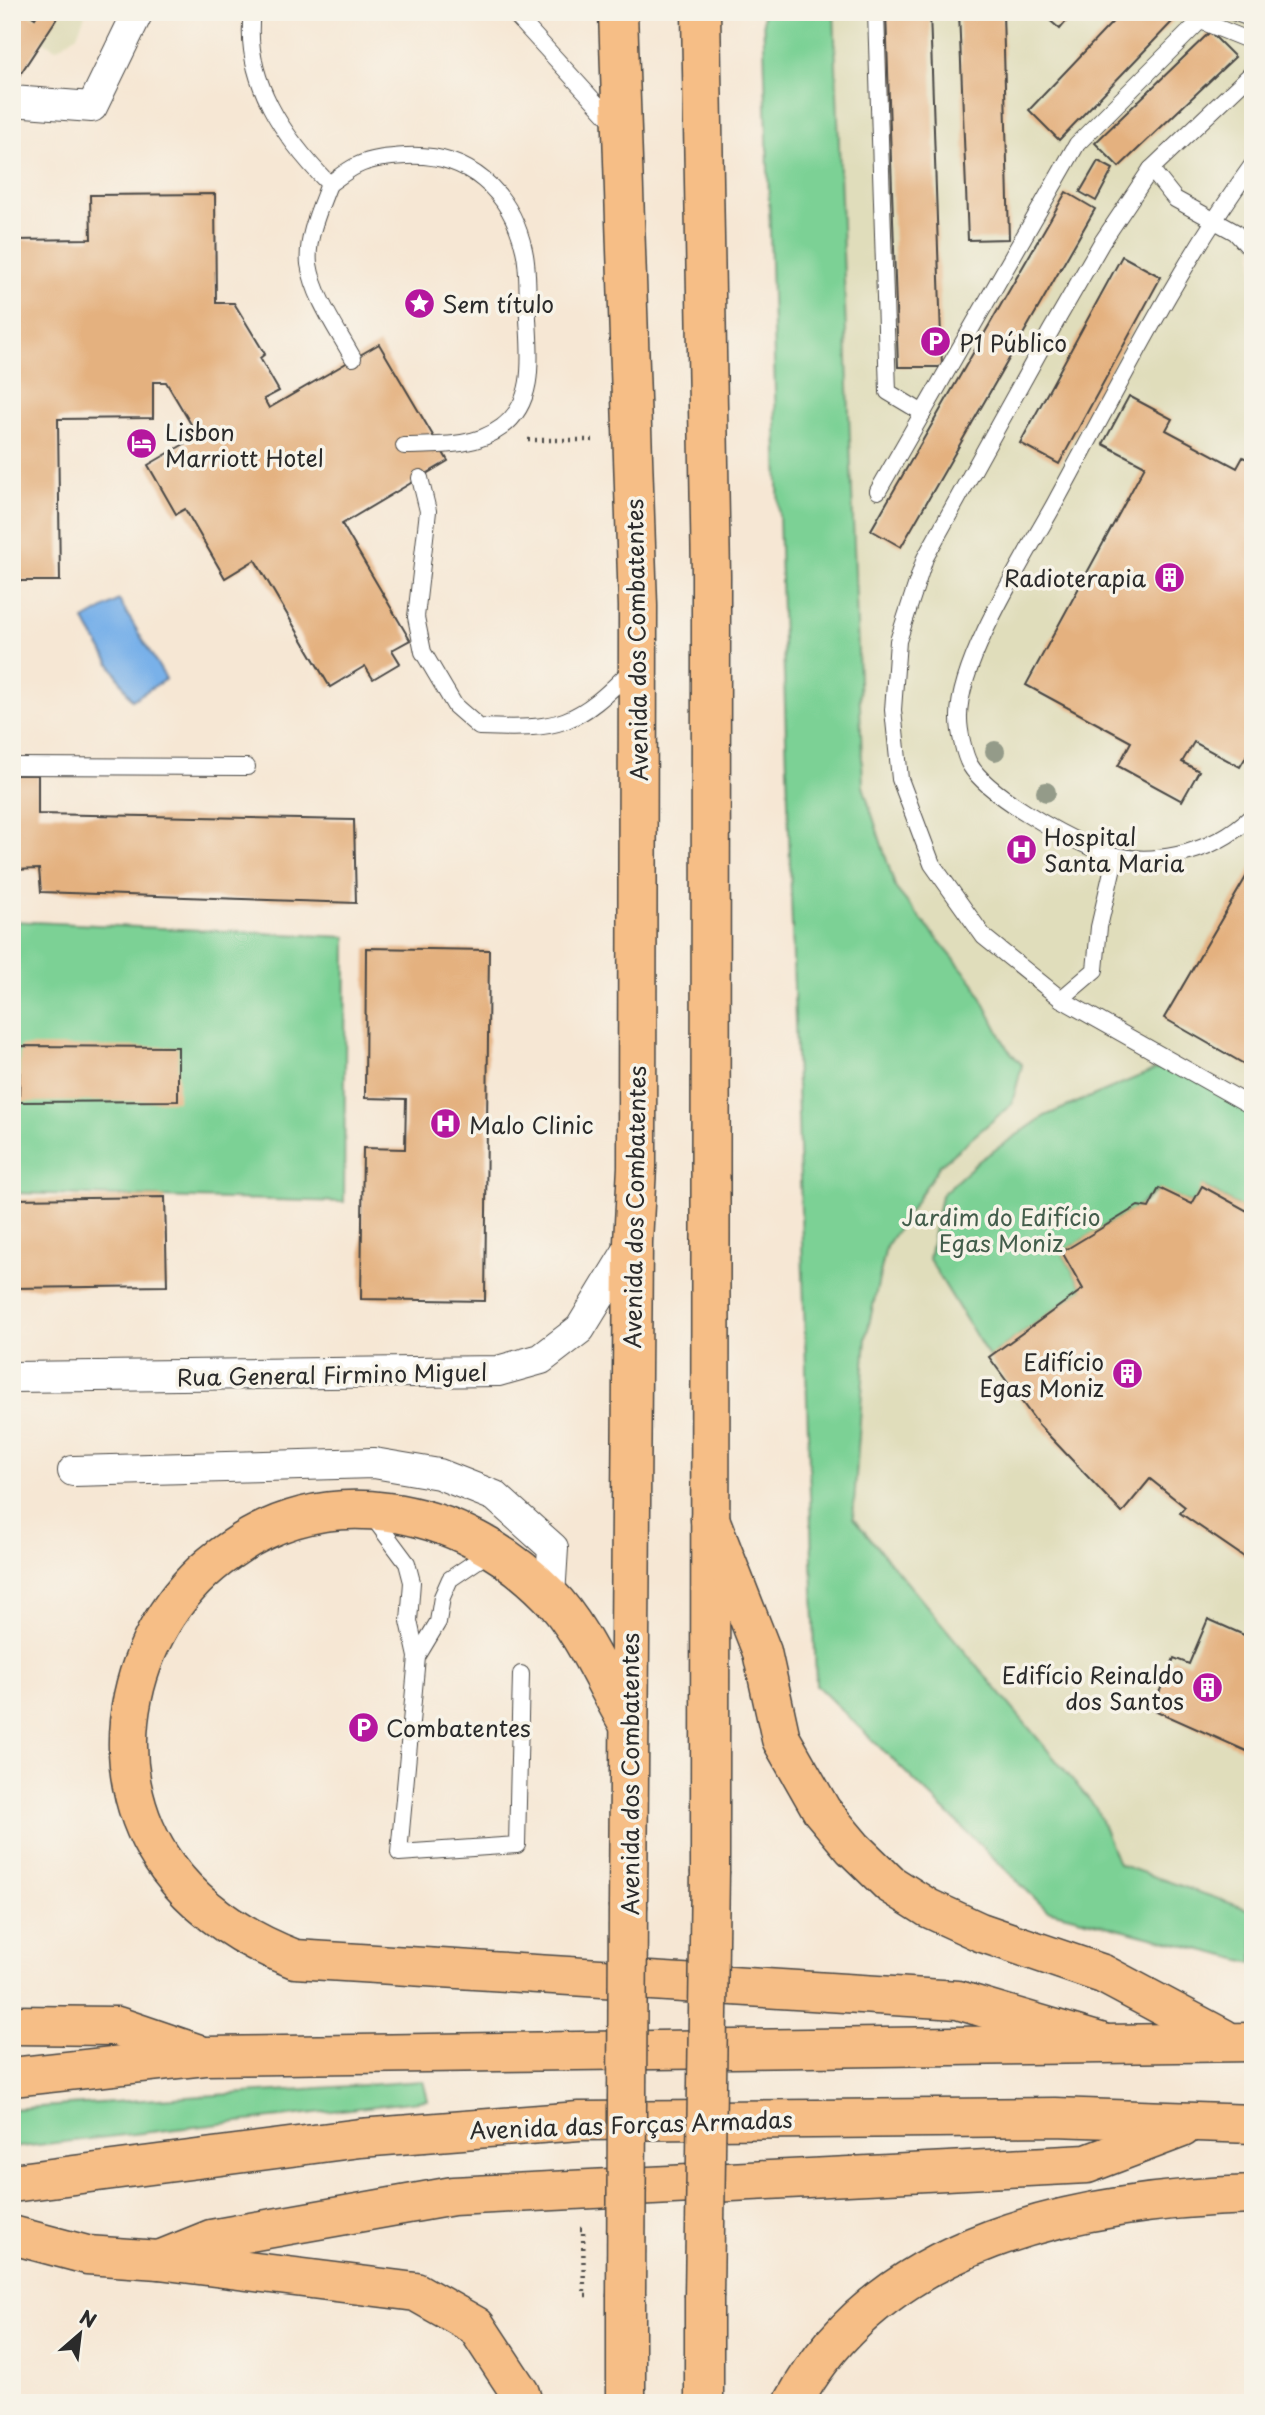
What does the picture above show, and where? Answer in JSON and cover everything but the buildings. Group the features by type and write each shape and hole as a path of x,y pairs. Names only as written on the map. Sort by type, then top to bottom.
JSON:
{"main road":[{"name":"Avenida dos Combatentes","path":"618,12 638,663 637,1167 633,1242 626,2403"},
{"path":"701,12 711,564 710,1871 704,2403"},
{"path":"629,1726 575,1632 550,1596 494,1550 446,1525 406,1514 366,1509 329,1510 282,1521 244,1540 210,1564 178,1597 154,1632 138,1669 129,1712 129,1754 146,1828 167,1867 193,1897 228,1926 261,1946 295,1959 958,2000 1100,2042"},
{"path":"709,1519 762,1652 781,1739 822,1811 853,1848 890,1884 928,1908 980,1932 1103,1974 1240,2042"},
{"path":"12,2025 117,2026 205,2056"},
{"path":"12,2077 205,2056 1240,2042"},
{"name":"Avenida das Forças Armadas","path":"12,2183 360,2138 579,2121 1055,2117 1253,2124"},
{"path":"159,2260 211,2239 453,2196 1087,2164 1197,2122"},
{"path":"793,2403 843,2334 883,2296 960,2252 1056,2217 1100,2208 1253,2195"},
{"path":"12,2235 88,2255 205,2265 416,2292 476,2326 520,2393 523,2403"}],"street":[{"path":"12,101 92,107 138,12"},
{"name":"Rua General Firmino Miguel","path":"12,1377 498,1371 541,1359 580,1329 633,1242"},
{"path":"73,1471 374,1463 439,1474 495,1496 553,1548 550,1596"}],"lane":[{"path":"251,12 248,35 259,83 281,128 329,184"},
{"path":"513,12 620,130"},
{"path":"876,12 888,392 923,413"},
{"path":"1233,12 1253,19"},
{"path":"878,491 1077,144 1205,16 1253,41"},
{"path":"1253,72 1150,169 1102,242 925,558 898,642 893,710 900,779 932,864 984,937 1061,999 1253,1107"},
{"path":"353,358 323,305 309,263 315,220 329,184 356,166 383,157 430,155 467,166 493,185 510,211 524,250 530,361 525,400 503,427 480,440 404,446"},
{"path":"1253,164 1212,220 1003,598 966,671 959,719 970,765 1003,797 1073,840 1115,858 1170,859 1236,832 1253,815"},
{"path":"1150,169 1175,199 1235,232 1253,252"},
{"path":"420,478 428,511 416,617 423,652 455,706 479,727 537,730 568,722 608,694 638,663"},
{"path":"12,766 247,767"},
{"path":"1061,999 1096,970 1099,927 1115,858"},
{"path":"366,1509 407,1563 412,1582 409,1621 417,1657 399,1853 517,1845 521,1674"},
{"path":"417,1657 438,1622 442,1597 450,1579 494,1550"}],"path":[{"path":"480,440 632,439"},
{"path":"574,2229 583,2229 584,2295"}],"shaded area":[{"path":"12,12 86,12 77,35 56,49 42,41 15,82 12,80"},
{"name":"Hospital Santa Maria","path":"763,12 1253,12 1253,1963 1047,1910 816,1685"}],"green space":[{"path":"763,12 834,12 863,786 896,889 974,983 1007,1048 1022,1065 1012,1104 940,1165 886,1247 866,1338 853,1518 1096,1808 1118,1864 1253,1911 1253,1963 1047,1910 816,1685"},
{"path":"12,921 346,937 344,1202 12,1193"},
{"name":"Jardim do Edifício Egas Moniz","path":"1173,1062 1253,1110 1253,1214 1203,1186 1192,1204 1159,1189 1138,1206 1062,1252 1083,1289 989,1357 929,1259 941,1195 980,1160 1045,1116"},
{"path":"423,2081 428,2100 12,2148 12,2109"}],"water":[{"path":"119,600 166,679 132,700 84,620"}],"place":[{"name":"Sem título","path":"419,303"},
{"name":"P1 Público","path":"936,342"},
{"name":"Lisbon Marriott Hotel","path":"142,444"},
{"name":"Radioterapia","path":"1169,577"},
{"name":"Hospital Santa Maria","path":"1021,849"},
{"name":"Malo Clinic","path":"446,1124"},
{"name":"Edifício Egas Moniz","path":"1127,1374"},
{"name":"Edifício Reinaldo dos Santos","path":"1207,1687"},
{"name":"Combatentes","path":"363,1727"}]}
